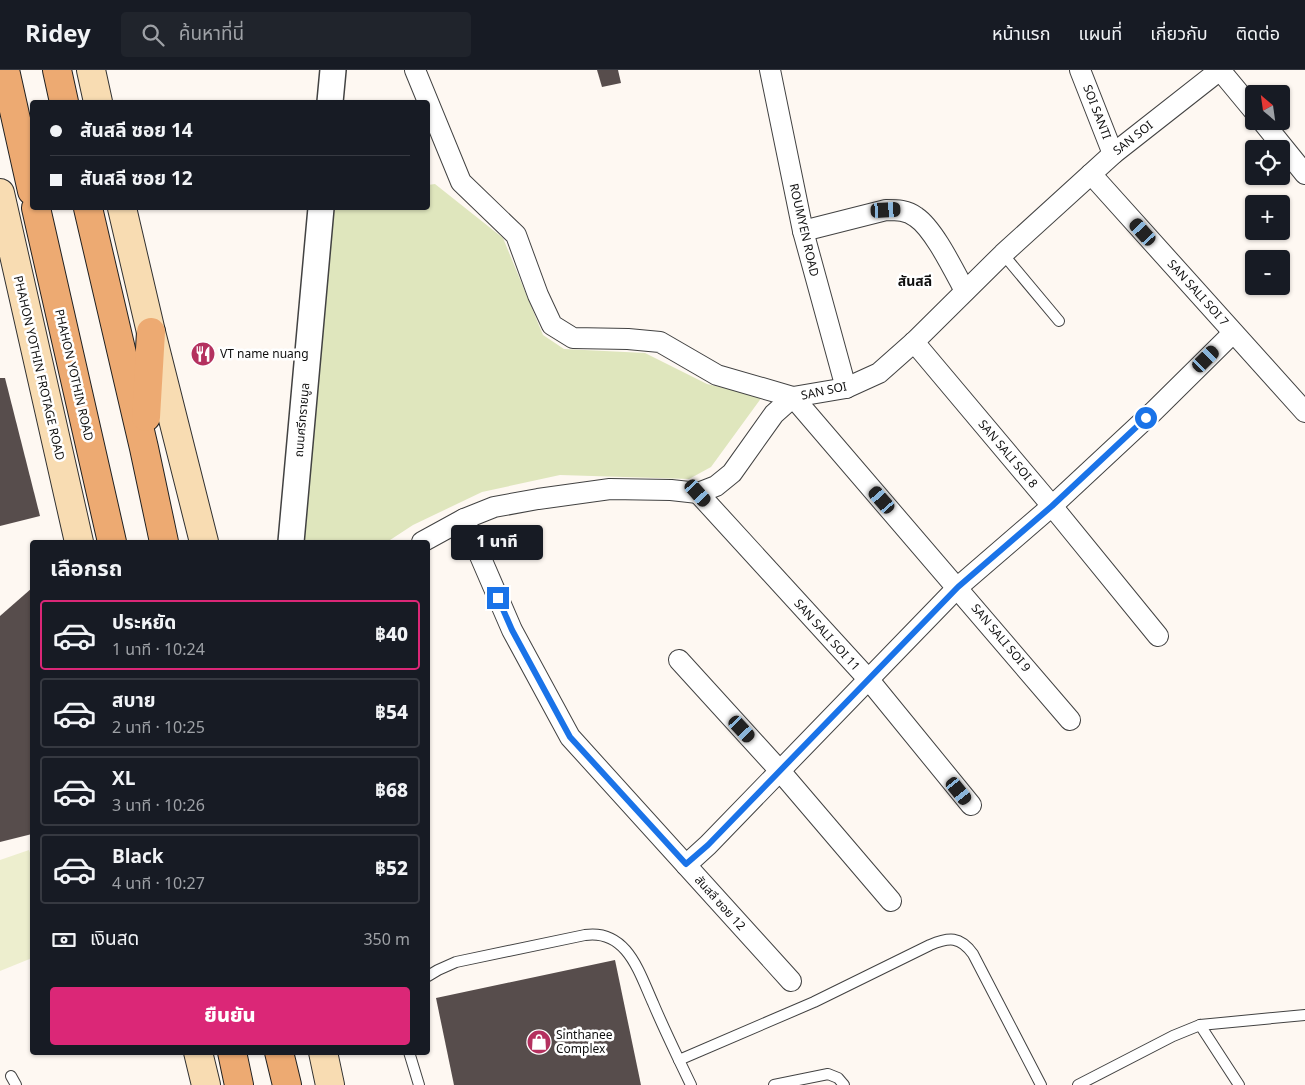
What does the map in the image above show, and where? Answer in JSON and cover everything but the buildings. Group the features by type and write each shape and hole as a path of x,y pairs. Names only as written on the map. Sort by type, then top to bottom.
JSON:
{"main road":[{"path":"5,70 30,182"},
{"path":"56,70 64,100"},
{"path":"91,70 98,100"},
{"name":"PHAHON YOTHIN FROTAGE ROAD","path":"0,193 79,540"},
{"name":"PHAHON YOTHIN ROAD","path":"36,210 112,540"},
{"path":"88,210 164,540"},
{"path":"122,210 150,332 203,540"},
{"path":"144,448 150,332"},
{"path":"199,1055 206,1085"},
{"path":"233,1055 239,1085"},
{"path":"280,1055 287,1085"},
{"path":"324,1055 330,1085"}],"street":[{"path":"330,100 333,70"},
{"path":"415,70 427,100"},
{"name":"ROUMYEN ROAD","path":"770,70 803,231 846,388"},
{"name":"SOI SANTI","path":"1080,70 1113,154"},
{"path":"1220,70 1245,100"},
{"name":"SAN SOI","path":"698,493 716,486 732,473 774,414 793,398 846,388 879,373 914,342 1003,254 1113,154 1220,70"},
{"path":"430,107 461,182 516,234 538,295 552,325 573,338 628,339 660,342 717,375 793,398"},
{"path":"1269,130 1305,174"},
{"name":"SAN SALI SOI 7","path":"1091,174 1305,412"},
{"name":"ถนนศรีทรายมูล","path":"291,540 321,210"},
{"path":"803,231 886,210 908,212 916,216 930,231 966,291"},
{"path":"686,864 708,845 958,587 1052,506 1233,333"},
{"name":"SAN SALI SOI 8","path":"914,342 1158,636"},
{"name":"SAN SALI SOI 9","path":"793,398 958,587 1070,720"},
{"path":"426,540 464,519 494,507 538,499 610,489 670,490 698,493"},
{"name":"SAN SALI SOI 11","path":"698,493 868,680 971,805"},
{"name":"สันสลี ซอย 12","path":"464,519 512,630 570,737 791,982"},
{"path":"679,660 780,770 891,901"}],"lane":[{"path":"1003,254 1059,321"},
{"path":"430,975 456,962 585,934 601,934 616,942 630,956 691,1085"},
{"path":"679,1060 814,1002 930,945 946,939 952,939 964,945 972,954 1041,1085"},
{"path":"1078,1085 1200,1024 1305,1015"},
{"path":"1200,1024 1239,1085"},
{"path":"410,1055 419,1085"},
{"path":"774,1085 828,1074 838,1078 844,1085"}],"green space":[{"path":"435,184 503,238 543,335 564,349 645,353 707,384 762,397 711,467 689,479 560,475 482,492 413,525 390,540 300,540 332,210 430,210 430,185"},
{"path":"29,850 30,853 30,959 0,971 0,860"}],"place":[{"name":"VT name nuang","path":"203,354"},
{"name":"Sinthanee Complex","path":"539,1042"}],"district":[{"name":"สันสลี","path":"915,281"}],"route":[{"path":"498,598 512,630 570,737 686,864 708,845 958,587 1052,506 1146,418"}]}
